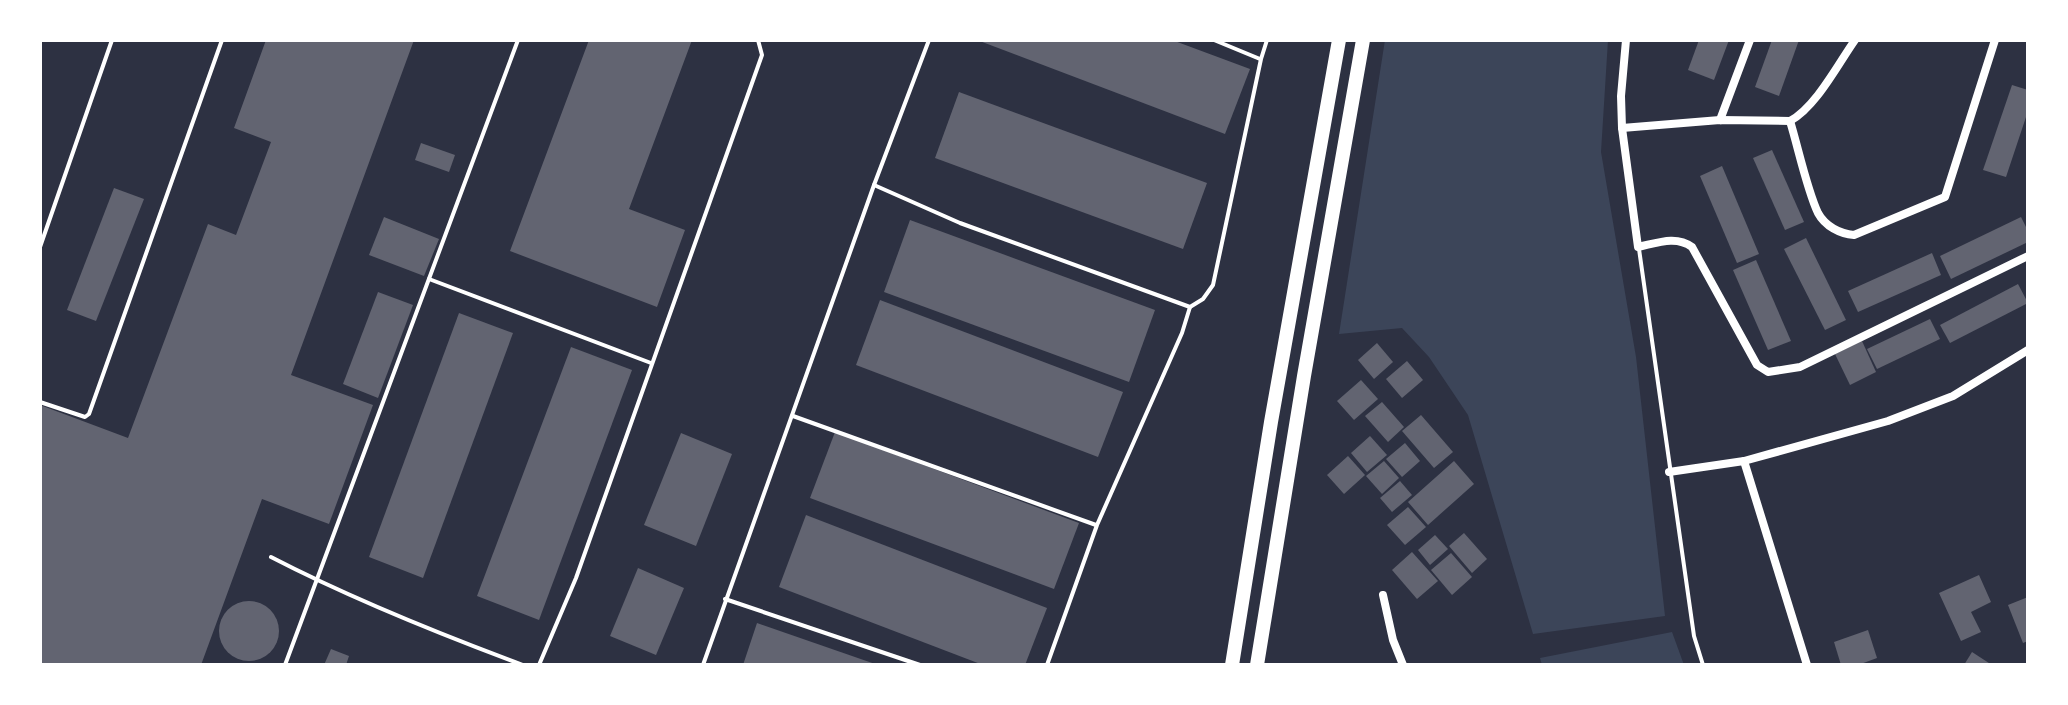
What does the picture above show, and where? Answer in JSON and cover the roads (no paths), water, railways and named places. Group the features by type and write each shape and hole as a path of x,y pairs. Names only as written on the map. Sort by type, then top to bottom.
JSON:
{"highway":[{"path":"1232,665 1339,40"},
{"path":"1257,665 1363,40"}],"street":[{"path":"1626,40 1621,96 1622,128 1638,247 1674,240 1683,240 1692,247 1757,365 1768,372 1800,367 2028,256"},
{"path":"1720,120 1750,40"},
{"path":"1622,128 1720,120 1790,121 1800,116 1855,40"},
{"path":"1790,121 1819,214 1832,228 1854,235 1945,197 1995,40"},
{"path":"1669,472 1744,461 1888,421 1953,396 2028,350"},
{"path":"1744,461 1807,665"},
{"path":"1383,595 1393,640 1403,665"}],"lane":[{"path":"40,247 112,40"},
{"path":"40,402 85,417 89,414 222,40"},
{"path":"285,665 518,40"},
{"path":"539,665 576,578 762,55 758,40"},
{"path":"703,665 874,185 929,40"},
{"path":"1214,40 1261,59"},
{"path":"1047,665 1097,525 1182,333 1190,307 1203,299 1213,285 1267,40"},
{"path":"874,185 960,223 1190,307"},
{"path":"1638,247 1694,636 1703,665"},
{"path":"429,279 652,363"},
{"path":"793,416 1097,525"},
{"path":"271,557 431,630 523,665"},
{"path":"725,599 920,665"}]}
